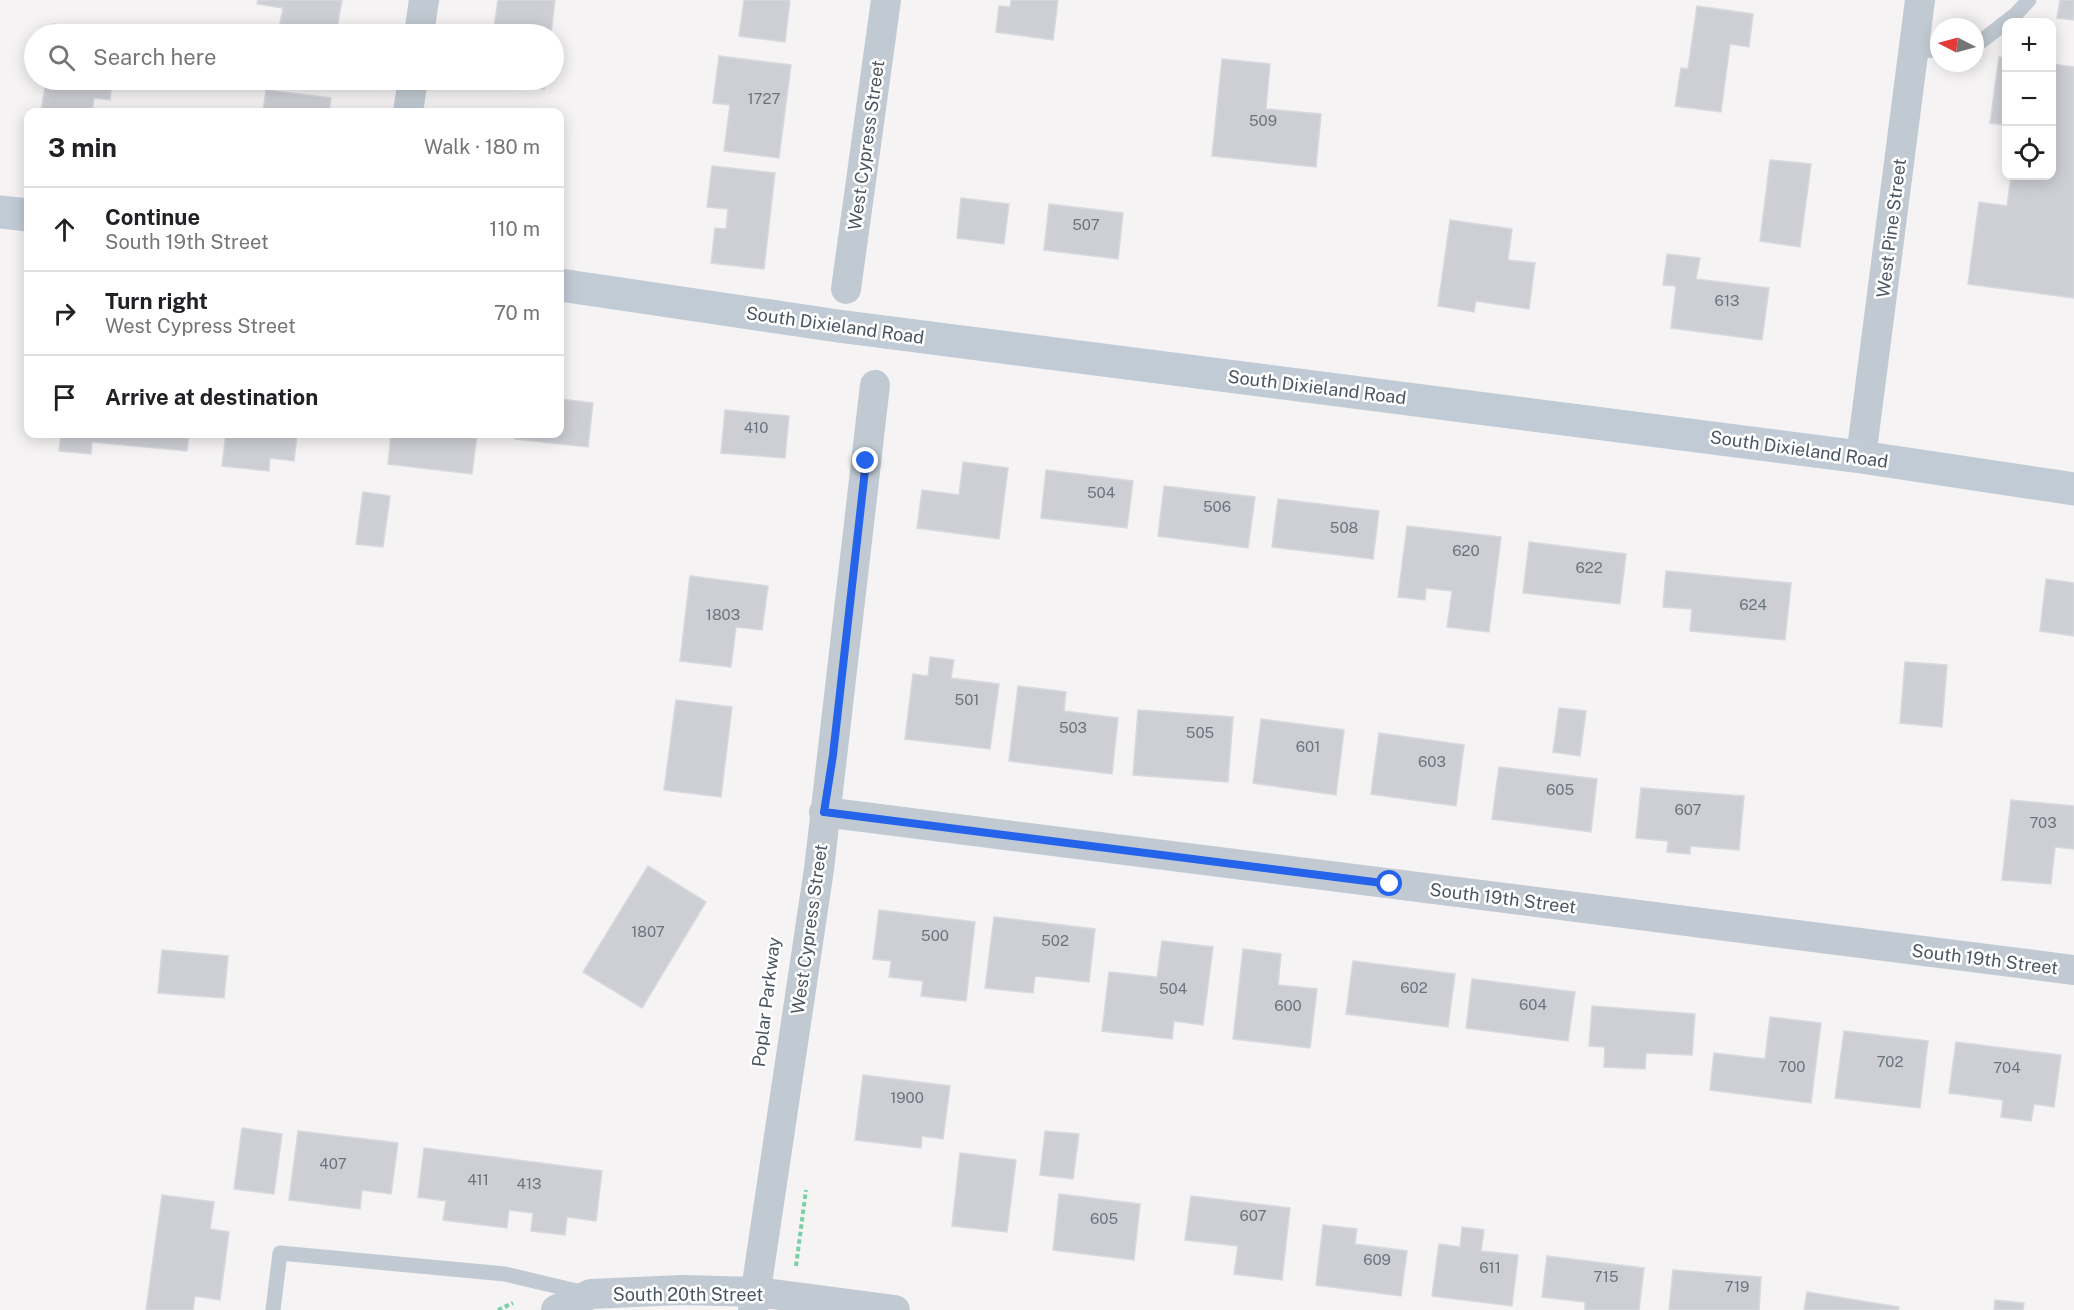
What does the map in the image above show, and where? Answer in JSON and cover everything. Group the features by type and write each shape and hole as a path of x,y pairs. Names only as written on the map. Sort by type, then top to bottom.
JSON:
{"main road":[{"path":"0,212 24,215"},
{"name":"South Dixieland Road","path":"564,286 838,326 1861,457 2074,489"}],"street":[{"path":"420,24 424,0"},
{"name":"West Cypress Street","path":"846,289 886,0"},
{"name":"West Pine Street","path":"1861,457 1926,50 1920,0"},
{"path":"409,108 411,90"},
{"name":"West Cypress Street","path":"755,1301 819,869 875,385"},
{"name":"South 19th Street","path":"824,812 2074,970"},
{"name":"South 20th Street","path":"554,1297 681,1290 755,1301 895,1310"}],"lane":[{"path":"1984,39 2029,0"},
{"path":"273,1310 280,1253 505,1274 554,1297"}],"path":[{"path":"498,1310 554,1297"}],"building":[{"path":"258,0 342,0 338,24 280,24 283,8 257,4"},
{"path":"498,0 555,0 552,24 494,24"},
{"path":"744,0 790,0 785,42 739,36"},
{"path":"1011,0 1058,0 1053,40 996,32 999,6 1010,7"},
{"path":"2060,0 2074,0 2074,20 2057,18"},
{"path":"1697,6 1753,14 1749,47 1730,44 1721,112 1675,106 1681,68 1688,69"},
{"path":"719,56 791,65 779,158 724,151 730,105 713,103"},
{"path":"1999,57 2002,57 2002,124 1990,123"},
{"path":"1222,59 1270,64 1266,109 1321,114 1316,167 1212,156"},
{"path":"2056,65 2074,67 2074,298 1968,284 1979,202 2007,206 2010,180 2056,180"},
{"path":"44,90 111,90 110,100 94,98 93,108 42,108"},
{"path":"266,90 331,98 330,108 264,108"},
{"path":"1770,160 1811,164 1800,247 1760,241"},
{"path":"712,166 775,173 764,269 711,263 715,228 726,229 728,209 707,207"},
{"path":"961,198 1009,204 1004,244 957,238"},
{"path":"1049,204 1123,213 1118,259 1044,250"},
{"path":"1450,220 1512,229 1508,260 1535,263 1529,309 1476,301 1474,312 1438,306"},
{"path":"1667,254 1700,258 1696,279 1769,288 1762,340 1671,328 1676,286 1663,285"},
{"path":"564,399 593,403 588,447 515,439 564,438"},
{"path":"725,410 789,416 785,458 721,453"},
{"path":"61,438 189,438 187,451 92,442 91,454 59,451"},
{"path":"226,438 297,438 294,461 270,458 269,471 222,466"},
{"path":"391,438 476,438 472,474 388,464"},
{"path":"963,462 1008,468 999,539 917,528 922,490 959,495"},
{"path":"1046,470 1133,481 1127,528 1041,518"},
{"path":"1164,486 1255,497 1248,548 1158,536"},
{"path":"363,492 390,496 383,547 356,544"},
{"path":"1278,499 1379,511 1373,559 1272,547"},
{"path":"1407,526 1501,537 1489,632 1447,627 1452,591 1426,588 1425,600 1398,597"},
{"path":"1529,542 1626,554 1620,604 1523,593"},
{"path":"1666,571 1791,583 1785,640 1690,631 1692,609 1663,607"},
{"path":"690,576 768,586 762,630 736,627 731,667 680,661"},
{"path":"2046,579 2074,583 2074,636 2040,631"},
{"path":"930,657 954,660 951,678 999,684 990,749 905,739 913,674 928,676"},
{"path":"1905,662 1947,665 1942,727 1900,723"},
{"path":"1018,686 1066,692 1064,711 1118,718 1112,774 1009,761"},
{"path":"676,700 732,707 721,797 664,790"},
{"path":"1559,708 1586,711 1580,756 1553,752"},
{"path":"1138,710 1233,717 1228,782 1133,775"},
{"path":"1261,719 1344,730 1336,795 1253,783"},
{"path":"1379,733 1464,745 1456,806 1371,794"},
{"path":"1499,767 1597,779 1591,832 1492,819"},
{"path":"1641,788 1744,796 1739,850 1690,846 1690,854 1667,852 1668,841 1636,838"},
{"path":"2011,800 2074,806 2074,849 2055,847 2051,884 2002,880"},
{"path":"648,866 706,902 642,1008 583,972"},
{"path":"879,910 975,922 966,1001 921,996 923,981 889,977 891,961 873,959"},
{"path":"994,917 1095,929 1089,982 1035,976 1033,993 985,988"},
{"path":"1162,941 1213,947 1203,1025 1174,1021 1172,1039 1102,1031 1109,972 1157,977"},
{"path":"1243,949 1281,954 1278,985 1317,989 1310,1048 1233,1039"},
{"path":"162,950 228,956 224,998 158,993"},
{"path":"1353,961 1455,974 1448,1027 1346,1014"},
{"path":"1472,979 1575,992 1568,1041 1466,1028"},
{"path":"1592,1006 1695,1014 1692,1055 1646,1053 1645,1069 1604,1067 1605,1047 1589,1046"},
{"path":"1770,1017 1821,1023 1811,1103 1710,1090 1714,1053 1765,1059"},
{"path":"1844,1031 1928,1041 1920,1108 1835,1098"},
{"path":"1956,1042 2061,1055 2054,1107 2034,1104 2031,1121 2001,1117 2003,1100 1949,1093"},
{"path":"863,1075 950,1086 943,1139 922,1136 921,1148 855,1140"},
{"path":"242,1128 282,1134 274,1194 234,1189"},
{"path":"298,1131 398,1143 391,1194 362,1190 360,1209 289,1200"},
{"path":"1045,1131 1079,1134 1073,1179 1040,1175"},
{"path":"424,1148 602,1171 596,1221 567,1217 565,1235 531,1231 533,1213 509,1210 507,1228 443,1220 446,1201 418,1197"},
{"path":"960,1153 1016,1160 1007,1232 952,1226"},
{"path":"1059,1194 1140,1204 1134,1260 1053,1250"},
{"path":"162,1195 214,1202 210,1229 229,1232 220,1300 195,1296 193,1310 146,1310"},
{"path":"1191,1196 1290,1208 1282,1280 1234,1274 1238,1246 1185,1240"},
{"path":"1323,1225 1357,1229 1355,1244 1407,1251 1401,1296 1316,1285"},
{"path":"1462,1227 1484,1230 1481,1251 1518,1255 1512,1306 1432,1296 1439,1244 1460,1247"},
{"path":"1547,1256 1644,1268 1639,1310 1585,1310 1585,1302 1542,1297"},
{"path":"1673,1270 1761,1277 1759,1310 1669,1310"},
{"path":"1807,1292 1899,1307 1898,1310 1804,1310"},
{"path":"1995,1300 2024,1303 2023,1310 1994,1310"}],"route":[{"path":"866,461 833,755 824,812 1390,884"}]}
